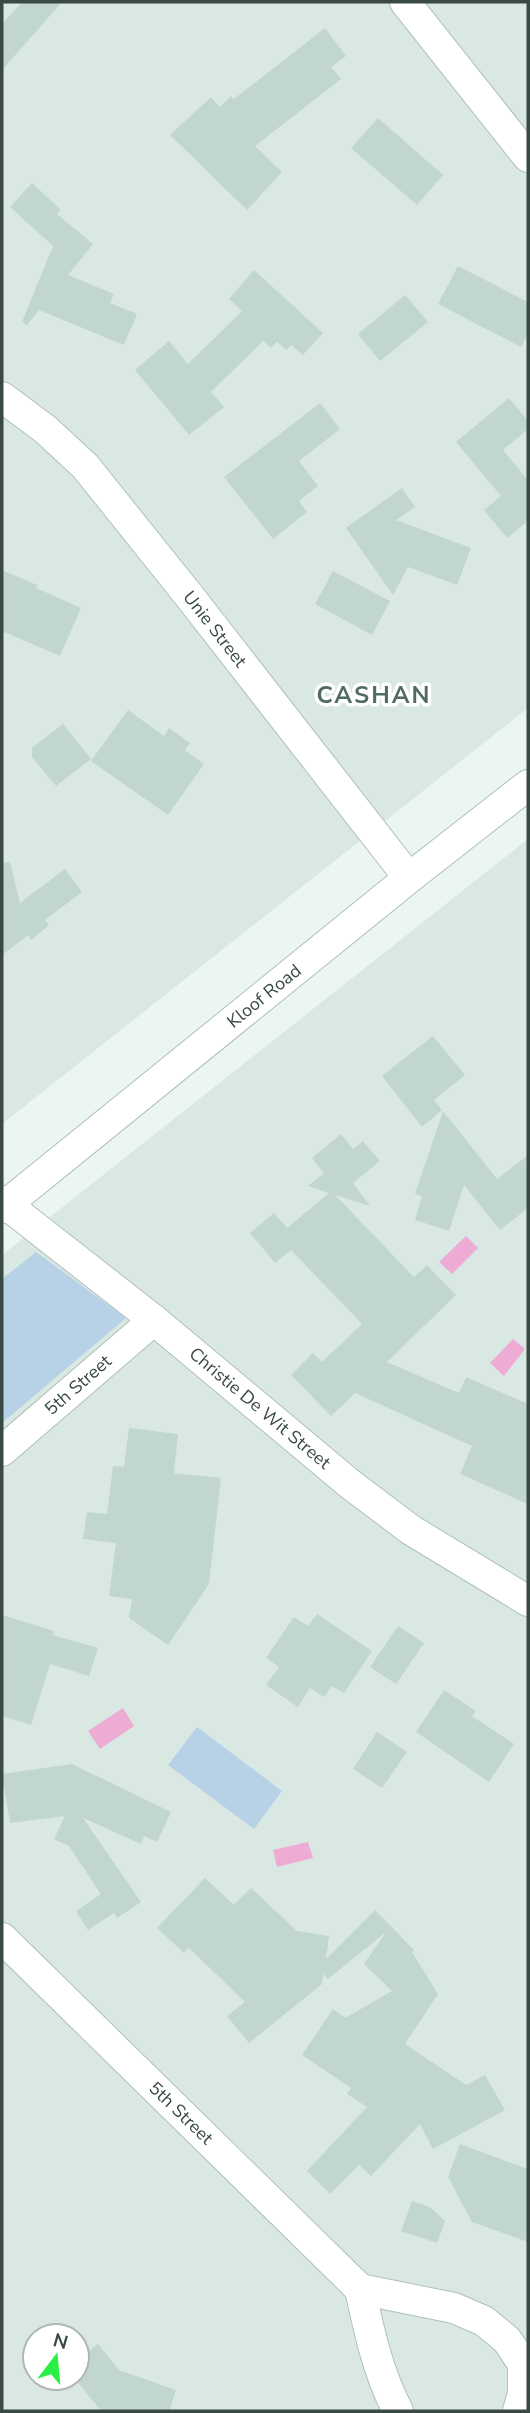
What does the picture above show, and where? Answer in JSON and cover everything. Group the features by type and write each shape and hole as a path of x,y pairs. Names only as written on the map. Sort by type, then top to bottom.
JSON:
{"street":[{"path":"405,2 528,157"},
{"name":"Unie Street","path":"2,397 44,429 85,467 409,878"},
{"name":"Kloof Road","path":"3,1205 528,785"},
{"name":"Christie De Wit Street","path":"3,1205 154,1320 350,1484 411,1531 528,1601"},
{"name":"5th Street","path":"2,1451 154,1320"},
{"name":"5th Street","path":"2,1938 360,2288"},
{"path":"398,2411 374,2350 360,2288 454,2308 484,2321 507,2340 523,2364 523,2393 518,2411"}],"shaded area":[{"path":"2,2 528,2 528,708 2,1124"},
{"path":"528,839 528,2411 2,2411 2,1255"},
{"path":"466,1236 478,1248 452,1274 439,1262"},
{"path":"36,1252 126,1318 2,1423 2,1279"},
{"path":"513,1339 525,1349 504,1376 490,1363"},
{"path":"123,1708 134,1726 100,1749 88,1731"},
{"path":"197,1727 282,1791 254,1829 168,1765"},
{"path":"308,1842 313,1858 277,1867 273,1850"}],"building":[{"path":"22,2 62,2 2,70 2,24"},
{"path":"325,28 346,56 331,67 341,79 255,146 282,172 247,210 170,135 211,97 220,107 231,96 234,99"},
{"path":"378,118 443,175 417,205 351,148"},
{"path":"32,183 61,210 57,214 93,244 68,275 114,294 110,303 137,314 124,345 39,310 27,325 22,322 53,246 10,207"},
{"path":"458,266 528,302 528,334 521,347 438,304"},
{"path":"254,270 323,333 303,355 291,345 286,350 277,342 271,348 263,341 211,392 224,407 189,435 135,370 169,341 188,364 242,311 229,299"},
{"path":"405,295 428,322 380,361 358,334"},
{"path":"509,398 528,421 528,429 503,450 528,480 528,521 507,538 484,510 501,496 456,442"},
{"path":"320,403 340,429 299,461 318,486 299,501 307,512 273,539 224,477"},
{"path":"402,488 415,507 396,520 471,548 457,585 408,567 393,595 346,528"},
{"path":"2,570 81,608 60,656 2,631"},
{"path":"333,571 390,601 372,635 315,604"},
{"path":"128,710 164,736 169,728 190,743 185,750 204,764 168,815 91,761"},
{"path":"63,724 91,759 56,786 32,757 32,748"},
{"path":"10,862 20,903 65,869 82,892 45,920 49,925 31,940 28,935 2,955 2,863"},
{"path":"433,1036 465,1075 434,1100 442,1110 422,1127 382,1076"},
{"path":"443,1111 497,1179 528,1155 528,1208 500,1230 464,1185 449,1231 415,1220 422,1196 415,1194"},
{"path":"341,1134 353,1149 363,1141 380,1161 353,1183 370,1206 335,1195 414,1277 427,1265 456,1295 387,1362 459,1393 466,1377 528,1404 528,1504 460,1474 472,1446 355,1393 331,1416 291,1375 313,1353 322,1362 362,1324 291,1250 275,1263 250,1233 274,1213 287,1228 329,1193 308,1186 324,1173 312,1158"},
{"path":"129,1428 178,1434 174,1473 221,1478 209,1584 168,1645 129,1618 132,1599 109,1596 116,1543 83,1539 87,1512 107,1514 113,1466 124,1467"},
{"path":"317,1614 372,1651 344,1693 332,1686 324,1697 310,1688 298,1707 266,1685 279,1667 266,1658 294,1617 308,1626"},
{"path":"2,1615 54,1631 53,1635 98,1648 89,1676 50,1664 31,1725 2,1716"},
{"path":"398,1626 424,1643 396,1684 370,1667"},
{"path":"444,1690 476,1711 472,1716 514,1744 489,1782 416,1732"},
{"path":"377,1732 407,1752 382,1788 353,1769"},
{"path":"72,1764 171,1812 157,1842 144,1836 141,1844 83,1818 141,1902 117,1918 114,1913 88,1930 76,1911 101,1894 69,1846 54,1839 65,1816 10,1823 2,1774"},
{"path":"205,1878 234,1905 251,1888 297,1931 329,1936 326,1959 375,1910 414,1950 412,1952 438,1994 405,2044 466,2085 485,2075 505,2110 433,2149 420,2124 371,2176 359,2165 330,2194 307,2171 367,2107 347,2094 351,2088 302,2055 333,2009 345,2018 392,1991 364,1964 386,1932 328,1979 323,1974 322,1984 249,2043 227,2016 245,2002 189,1948 184,1953 157,1928"},
{"path":"460,2144 528,2169 528,2242 472,2222 448,2177"},
{"path":"412,2201 430,2207 445,2221 437,2243 401,2231"},
{"path":"98,2344 119,2370 176,2390 169,2411 101,2411 86,2392 91,2392 91,2350"}],"district":[{"name":"CASHAN","path":"374,695"}]}
